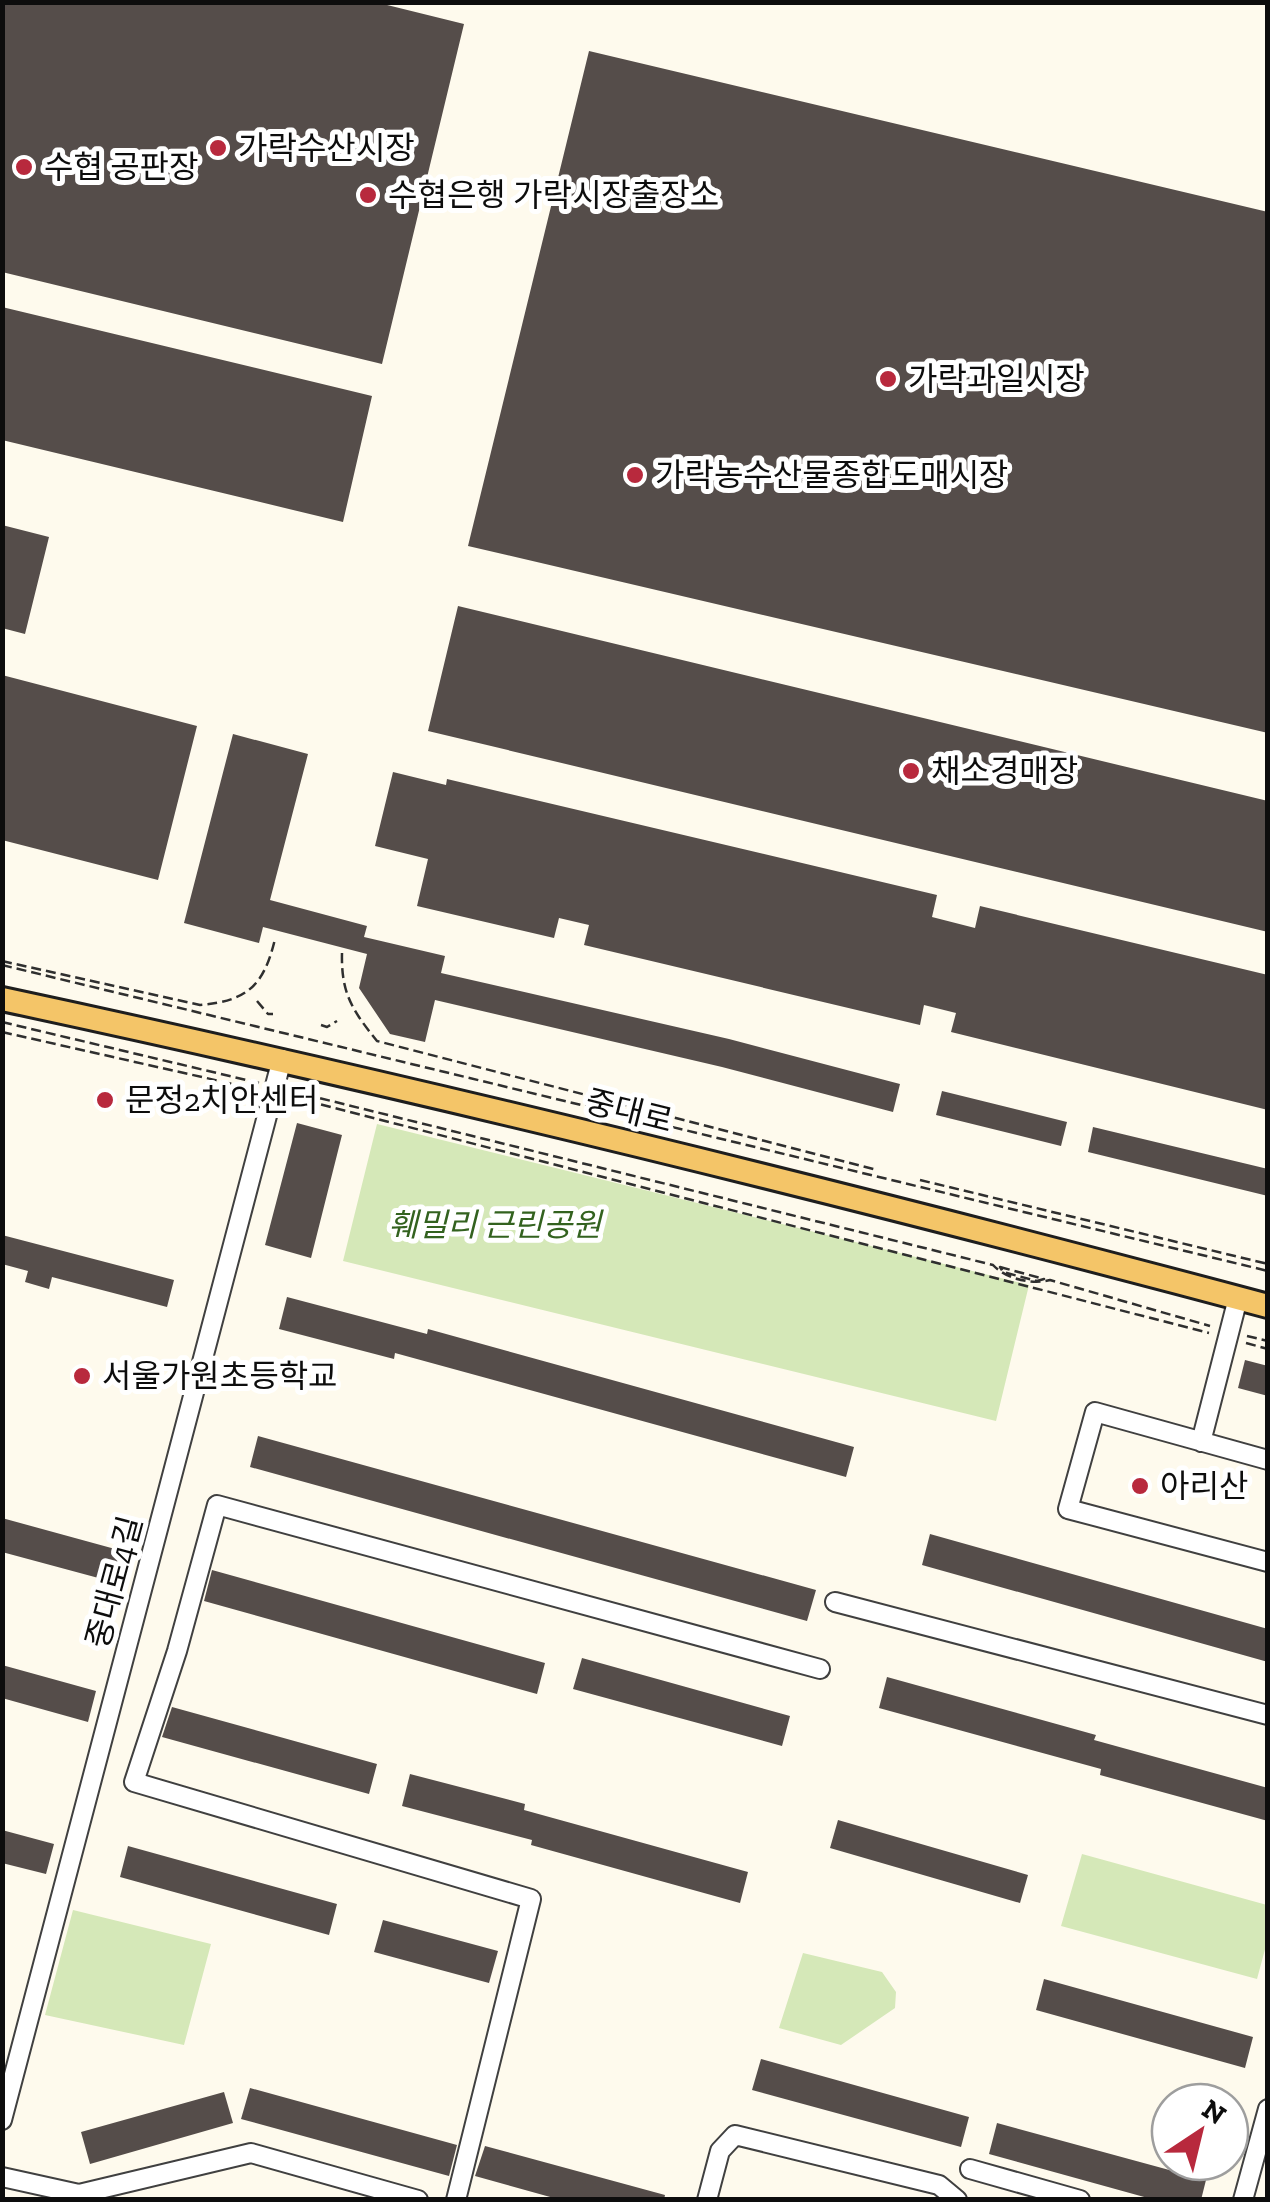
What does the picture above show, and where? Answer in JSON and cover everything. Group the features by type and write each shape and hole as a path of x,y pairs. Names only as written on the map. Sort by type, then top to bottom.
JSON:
{"main road":[{"name":"중대로","path":"2,999 282,1060 890,1208 1268,1306"}],"street":[{"name":"중대로4길","path":"2,2120 282,1060"},
{"path":"1201,1442 1238,1298"},
{"path":"1268,1460 1095,1412 1068,1509 1268,1562"},
{"path":"456,2200 532,1899 134,1782 178,1651 217,1506 820,1669"},
{"path":"835,1602 1268,1715"},
{"path":"1242,2200 1268,2109"},
{"path":"707,2200 720,2151 735,2136 939,2184 957,2200"},
{"path":"2,2177 80,2197 251,2153 418,2200"},
{"path":"970,2169 1080,2200"}],"path":[{"path":"2,963 200,1005 228,1003 258,982 270,961 274,938"},
{"path":"342,953 341,978 354,1013 377,1040 878,1170"},
{"path":"2,963 1268,1271"},
{"path":"258,1001 268,1014 273,1014"},
{"path":"321,1025 326,1027 337,1021"},
{"path":"2,1022 1268,1342"},
{"path":"2,1032 274,1090 993,1265 1001,1274 1038,1283 1050,1280 1268,1349"},
{"path":"920,1180 1268,1264"}],"green space":[{"name":"훼밀리 근린공원","path":"377,1124 1029,1285 996,1421 343,1261"},
{"path":"1082,1854 1267,1905 1267,1942 1257,1979 1061,1926"},
{"path":"73,1910 211,1944 184,2045 45,2015"},
{"path":"803,1953 882,1972 896,1992 895,2008 841,2045 779,2028"}],"building":[{"name":"가락수산시장","path":"2,2 375,2 464,24 382,364 2,272"},
{"name":"가락과일시장","path":"589,51 1268,212 1268,733 468,546"},
{"path":"2,307 372,396 343,522 2,440"},
{"path":"2,525 49,537 25,634 2,628"},
{"path":"458,606 1268,801 1268,932 428,731"},
{"path":"2,675 197,726 158,880 2,840"},
{"path":"233,734 308,754 270,900 367,926 364,937 445,956 441,973 729,1039 900,1084 893,1112 722,1067 435,1000 425,1042 390,1034 359,988 367,954 263,927 259,943 184,923"},
{"path":"393,772 446,785 447,779 937,895 932,917 975,928 980,906 1268,975 1268,1110 951,1032 956,1013 924,1005 920,1025 584,945 589,925 559,918 554,938 417,906 428,859 375,846"},
{"path":"942,1091 1067,1122 1061,1146 936,1115"},
{"path":"297,1123 342,1135 311,1258 265,1245"},
{"path":"1093,1127 1268,1169 1268,1196 1088,1152"},
{"path":"2,1235 174,1280 167,1307 52,1277 49,1289 25,1282 28,1271 2,1264"},
{"path":"287,1297 427,1334 428,1329 854,1447 846,1477 395,1353 394,1359 279,1329"},
{"path":"1245,1360 1268,1366 1268,1396 1238,1388"},
{"path":"258,1436 816,1590 807,1621 250,1467"},
{"path":"2,1518 126,1552 117,1583 2,1552"},
{"path":"930,1534 1268,1629 1268,1662 922,1565"},
{"path":"212,1570 545,1663 537,1694 204,1601"},
{"path":"582,1658 790,1716 782,1746 573,1689"},
{"path":"2,1665 96,1691 88,1722 2,1698"},
{"path":"887,1677 1268,1788 1268,1821 1100,1775 1101,1769 879,1708"},
{"path":"172,1707 377,1764 369,1794 162,1737"},
{"path":"410,1774 525,1804 524,1810 748,1872 740,1903 531,1845 532,1840 402,1806"},
{"path":"838,1820 1028,1875 1020,1903 830,1848"},
{"path":"2,1830 54,1844 46,1874 2,1863"},
{"path":"128,1846 337,1904 329,1935 120,1877"},
{"path":"383,1920 498,1951 489,1983 374,1952"},
{"path":"1044,1979 1253,2037 1245,2068 1036,2010"},
{"path":"761,2059 969,2117 961,2147 752,2090"},
{"path":"250,2088 457,2145 449,2176 241,2119"},
{"path":"224,2092 233,2123 90,2164 81,2132"},
{"path":"997,2123 1150,2165 1150,2182 1206,2182 1201,2200 1155,2200 989,2154"},
{"path":"485,2146 665,2195 664,2200 561,2200 475,2176"}],"place":[{"name":"가락수산시장","path":"218,148"},
{"name":"수협 공판장","path":"24,167"},
{"name":"수협은행 가락시장출장소","path":"368,195"},
{"name":"가락과일시장","path":"888,379"},
{"name":"가락농수산물종합도매시장","path":"635,475"},
{"name":"채소경매장","path":"911,771"},
{"name":"문정2치안센터","path":"105,1100"},
{"name":"서울가원초등학교","path":"82,1376"},
{"name":"아리산","path":"1140,1486"}]}
